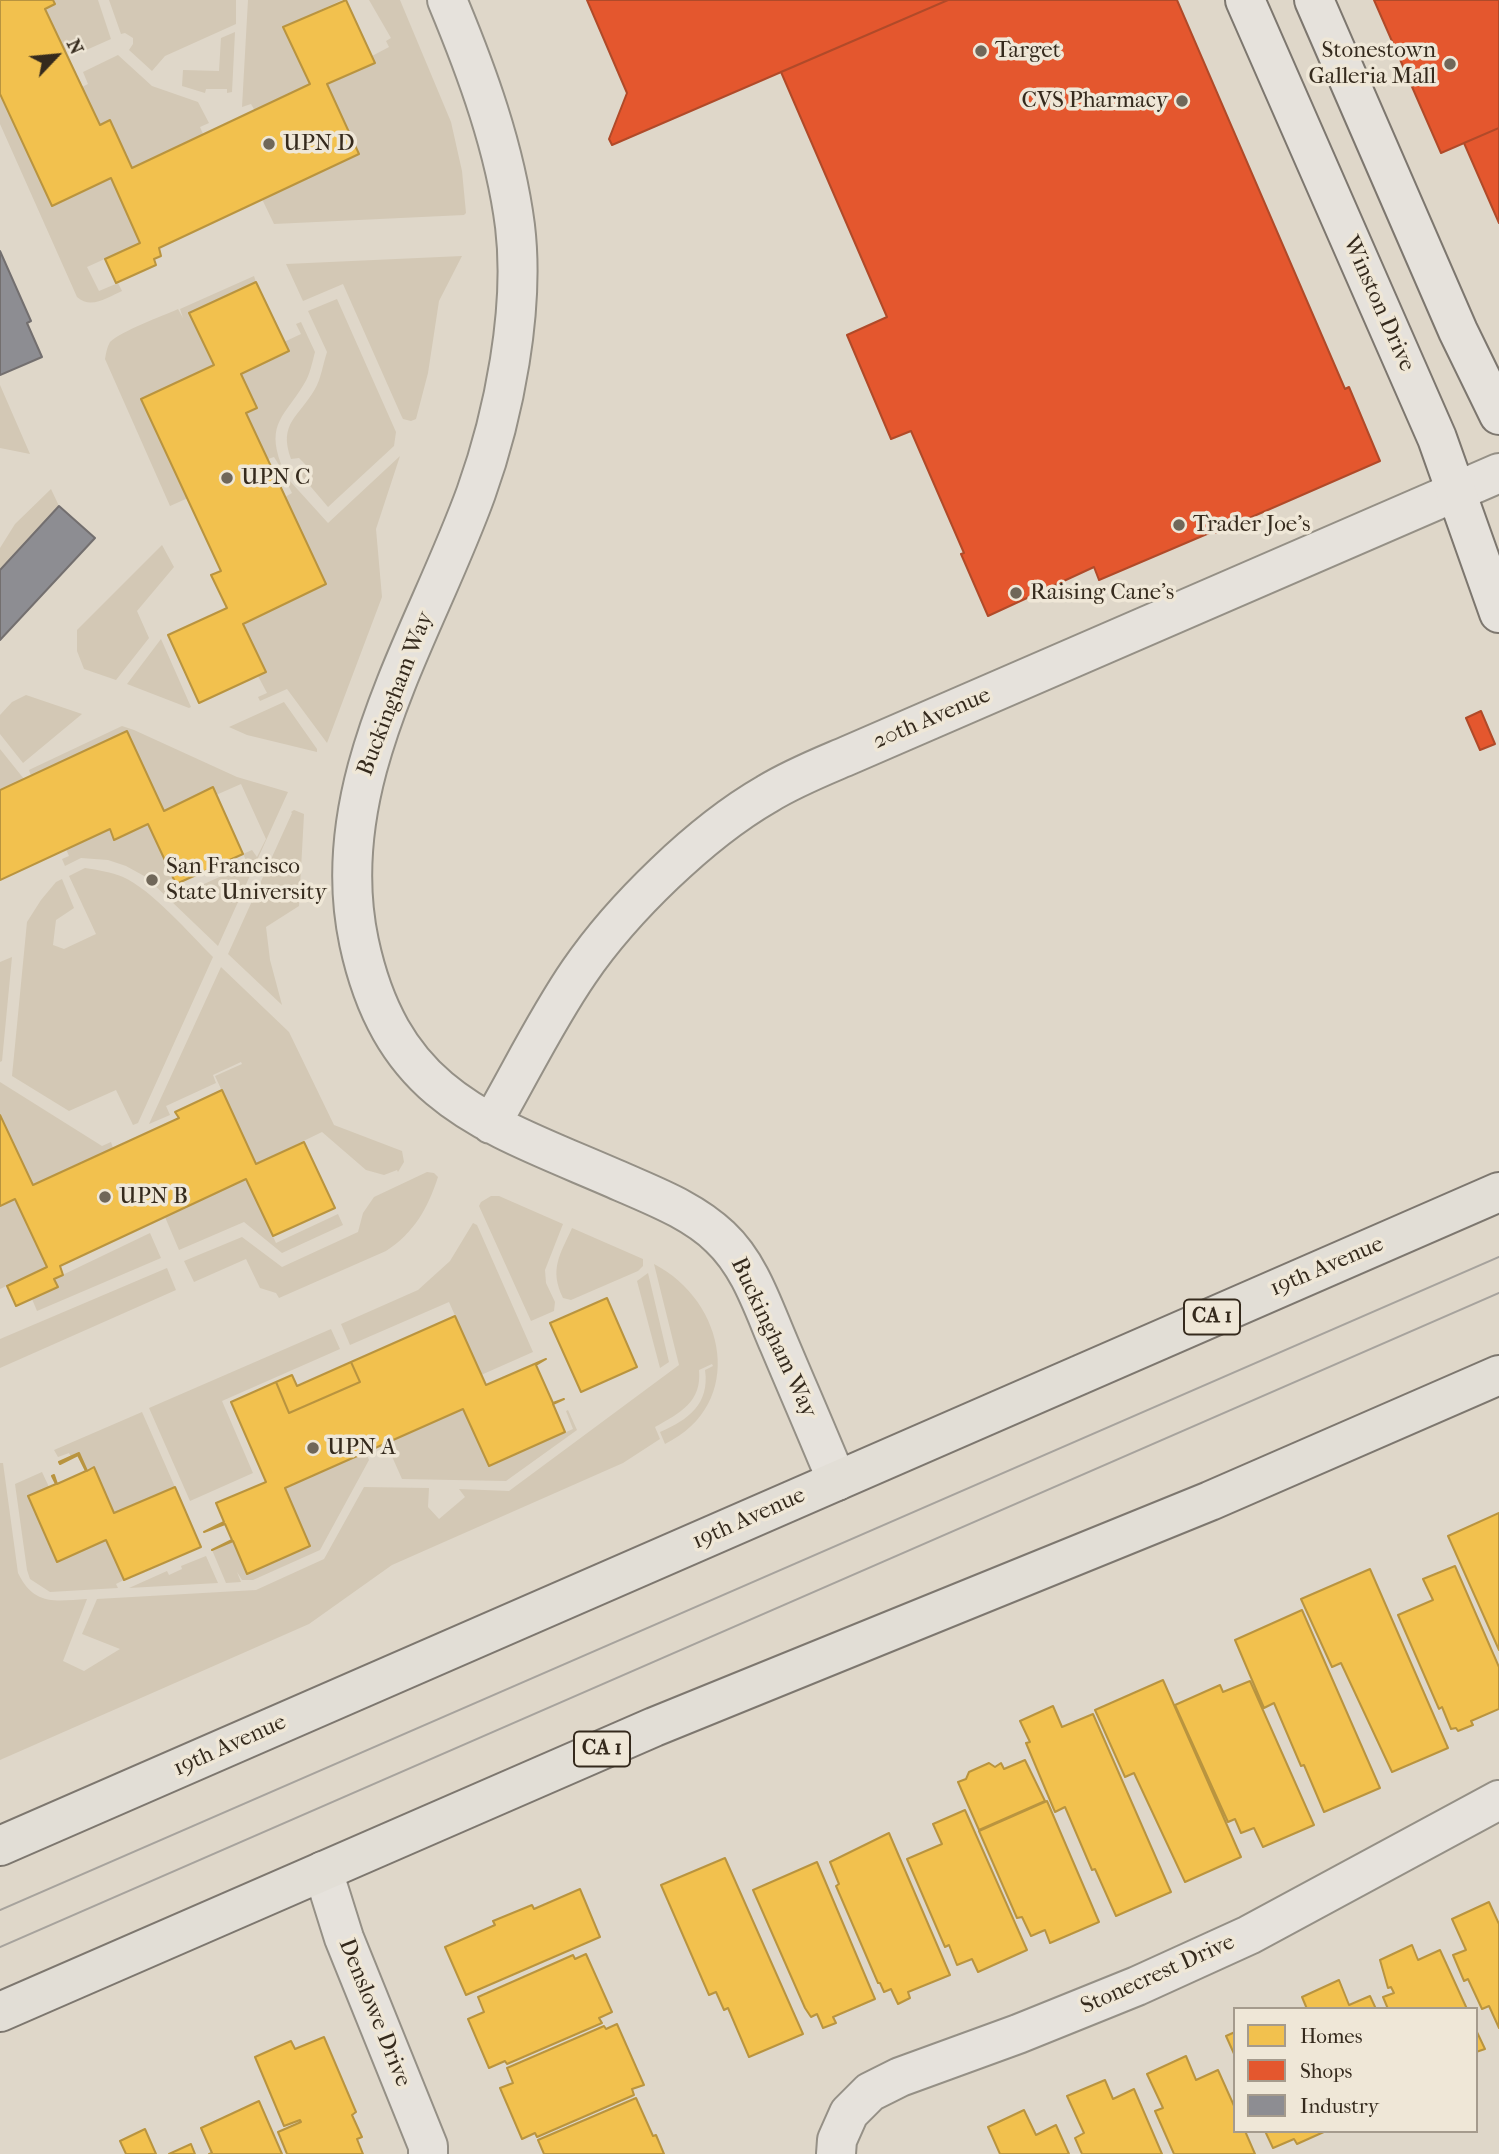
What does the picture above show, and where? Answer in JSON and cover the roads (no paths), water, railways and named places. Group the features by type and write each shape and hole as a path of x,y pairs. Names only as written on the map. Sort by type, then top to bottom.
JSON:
{"highway":[{"path":"1449,1214 1499,1168"},
{"name":"19th Avenue","path":"0,1846 1499,1192"},
{"name":"CA 1","path":"0,2012 654,1727 1210,1501 1499,1375"}],"street":[{"name":"Buckingham Way","path":"447,0 481,88 504,171 515,226 514,325 506,385 476,491 377,733 360,790 351,856 359,943 373,995 391,1033 420,1072 455,1102 491,1124 688,1213 718,1235 739,1258 757,1293 837,1481"},
{"name":"Winston Drive","path":"1245,0 1437,439 1499,613"},
{"path":"1314,0 1458,331 1499,415"},
{"name":"20th Avenue","path":"491,1124 559,1003 600,943 647,891 745,807 788,782 1499,473"},
{"name":"Stonecrest Drive","path":"836,2154 838,2140 849,2113 870,2092 901,2077 1137,1986 1249,1935 1499,1800"},
{"name":"Denslowe Drive","path":"323,1871 344,1938 428,2146 428,2154"}],"tram line":[{"path":"0,1910 1499,1257"},
{"path":"0,1947 1499,1293"}],"place":[{"name":"Target","path":"981,51"},
{"name":"Stonestown Galleria Mall","path":"1450,64"},
{"name":"CVS Pharmacy","path":"1182,101"},
{"name":"UPN D","path":"269,144"},
{"name":"UPN C","path":"227,478"},
{"name":"Trader Joe's","path":"1179,525"},
{"name":"Raising Cane's","path":"1016,593"},
{"name":"San Francisco State University","path":"152,880"},
{"name":"UPN B","path":"105,1197"},
{"name":"UPN A","path":"313,1448"}]}
